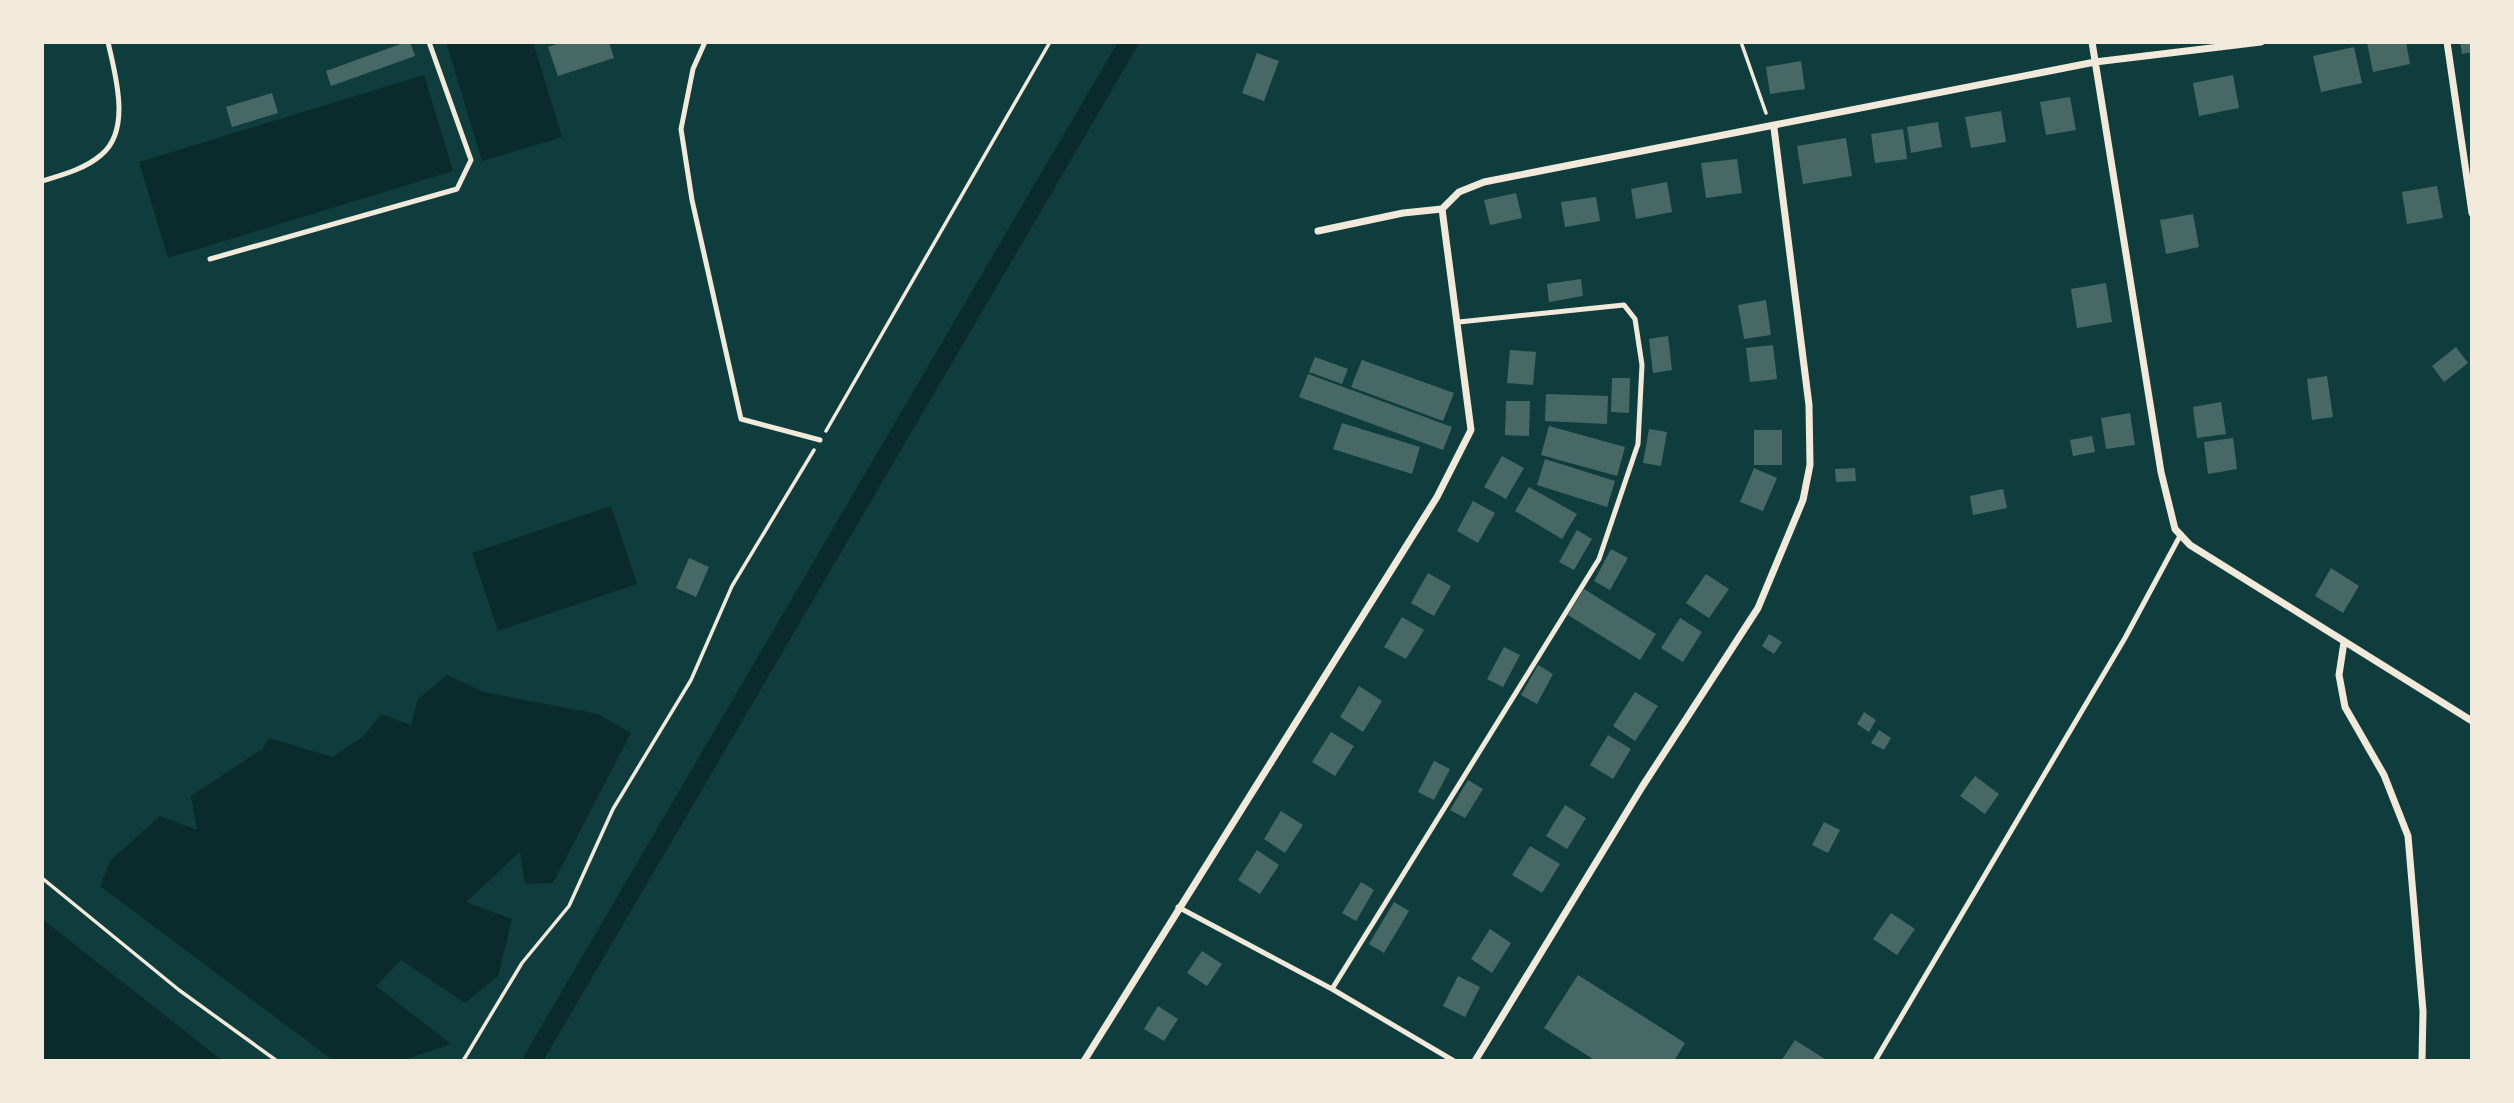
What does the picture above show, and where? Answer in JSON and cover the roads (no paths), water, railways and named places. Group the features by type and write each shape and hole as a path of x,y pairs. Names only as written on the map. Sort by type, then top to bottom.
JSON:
{"street":[{"path":"2092,42 2161,472 2175,529 2190,545 2472,720"},
{"path":"1318,231 1403,213 1442,209 1459,192 1484,182 1774,128 2095,62 2261,42"},
{"path":"2447,42 2472,213"},
{"path":"1475,1061 1642,787 1758,608 1803,500 1810,465 1810,405 1774,128"},
{"path":"1084,1061 1437,497 1471,430 1459,322 1442,209"},
{"path":"2344,642 2339,675 2345,707 2384,775 2408,836 2423,1011 2422,1061"}],"lane":[{"path":"42,181 73,171 103,154 116,128 120,102 108,42"},
{"path":"210,259 457,189 471,160 429,42"},
{"path":"705,42 693,69 681,129 692,200 741,419 820,440"},
{"path":"1332,989 1599,559 1637,444 1642,365 1635,319 1624,305 1459,322"},
{"path":"1875,1061 2125,638 2180,534"},
{"path":"1178,907 1332,989 1454,1061"}],"water":[{"path":"446,42 533,42 562,137 482,161"},
{"path":"424,75 453,171 168,258 139,162"},
{"path":"611,506 637,584 498,631 472,553"},
{"path":"447,675 484,692 598,714 631,733 553,883 525,884 520,852 466,902 512,919 498,976 465,1003 401,960 376,986 451,1044 401,1061 334,1061 100,886 110,861 160,816 197,830 191,796 262,749 269,738 332,757 364,736 381,714 411,725 418,699"},
{"path":"42,919 223,1061 42,1061"}],"waterway":[{"path":"532,1061 1129,42"}]}
